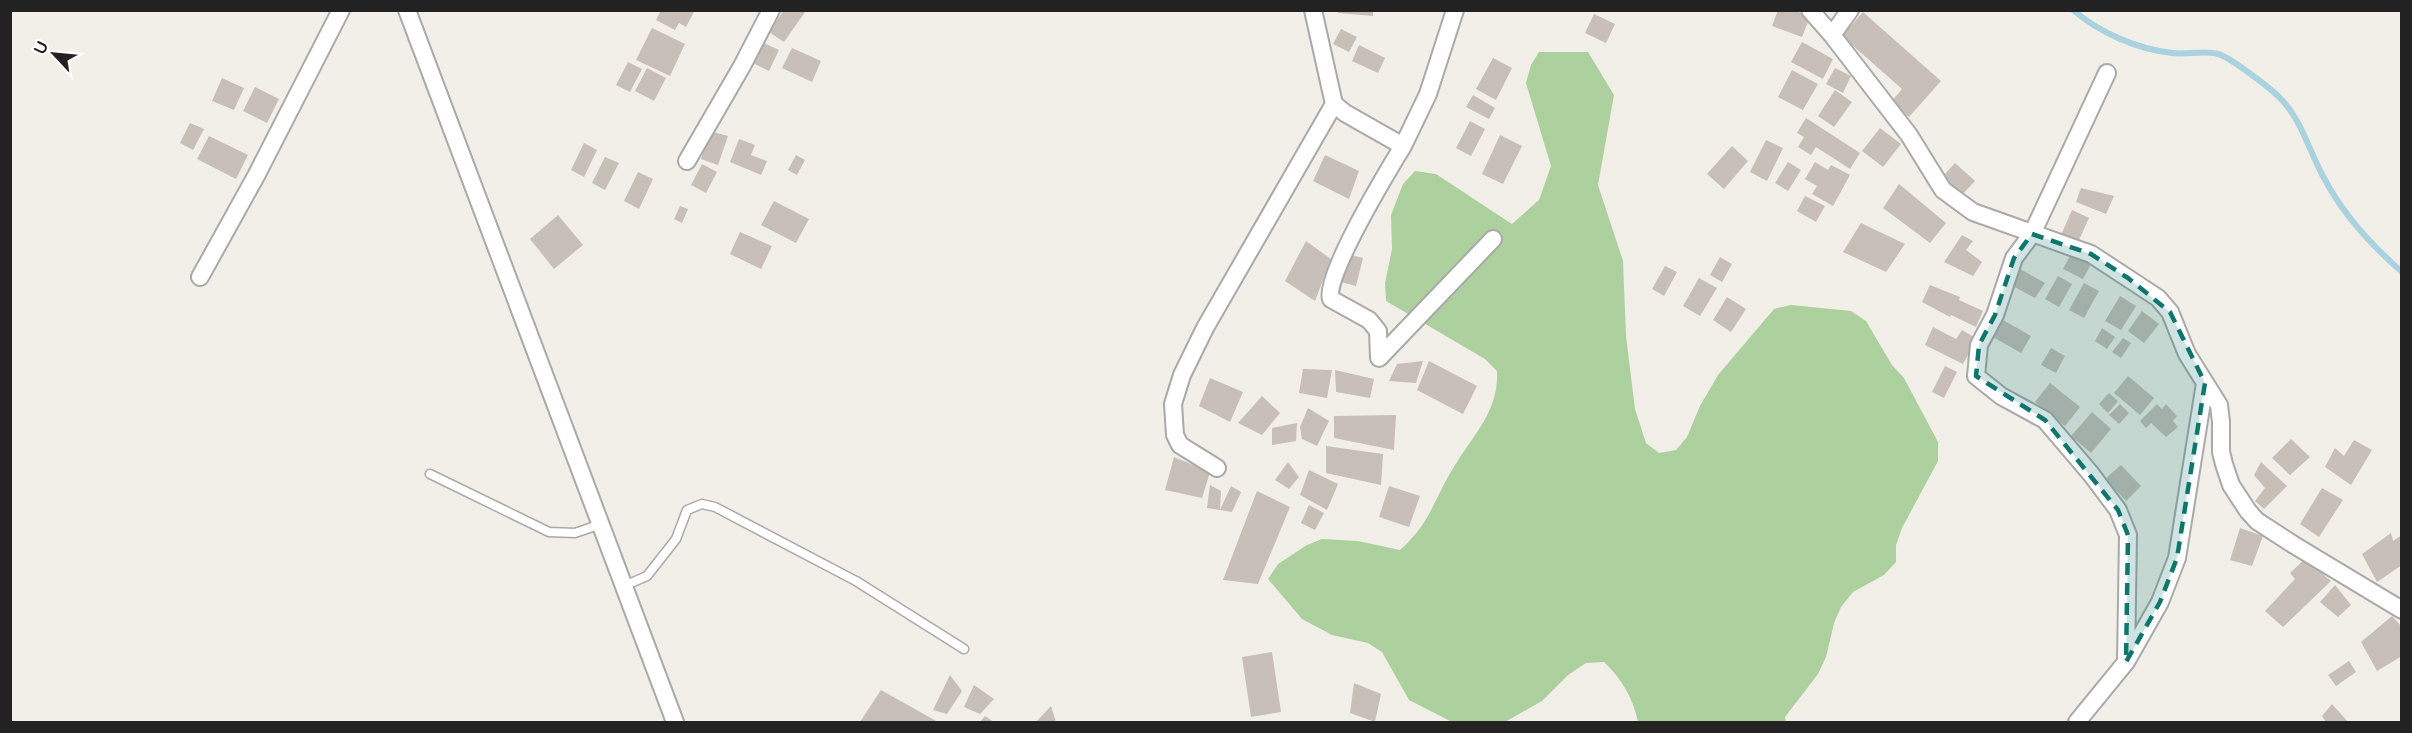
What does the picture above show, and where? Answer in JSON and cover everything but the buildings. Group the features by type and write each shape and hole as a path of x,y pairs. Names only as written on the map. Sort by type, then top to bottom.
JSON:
{"street":[{"path":"200,277 256,176 341,10"},
{"path":"407,10 675,723"},
{"path":"687,160 742,66 771,10"},
{"path":"1312,10 1334,104 1403,146"},
{"path":"1455,10 1428,94 1403,146 1335,271 1329,287 1331,299 1369,320 1378,331 1379,358 1493,239"},
{"path":"1810,10 1909,135 1943,190 1973,212 2091,254 2158,298 2170,312 2187,354 2219,405 2221,452 2224,464 2231,485 2248,512 2257,521 2294,545 2402,610"},
{"path":"1832,35 1850,10"},
{"path":"2107,73 2032,234 2014,258 1995,315 1979,345 1976,376 2001,396 2044,420 2091,474 2118,510 2128,535 2126,662"},
{"path":"1217,468 1180,445 1175,435 1173,404 1182,375 1205,328 1334,104"},
{"path":"2077,723 2126,662 2160,602 2177,558 2205,383"}],"lane":[{"path":"430,474 549,532 575,533 600,524"},
{"path":"624,586 646,576 676,539 687,510 702,504 715,507 856,581 964,649"}],"highlighted area":[{"path":"2032,234 2091,254 2128,278 2170,312 2205,383 2177,558 2160,602 2126,662 2128,535 2118,510 2045,420 1976,376 1979,345 1995,315 2014,258"}],"green space":[{"path":"1539,52 1588,52 1614,95 1598,185 1623,261 1626,336 1635,409 1646,443 1659,453 1676,450 1687,437 1700,406 1718,375 1774,309 1791,305 1851,311 1866,321 1892,365 1904,378 1938,442 1938,461 1902,528 1896,545 1896,562 1884,575 1853,592 1841,607 1834,623 1826,657 1818,674 1785,717 1786,722 1638,722 1626,689 1604,662 1586,663 1568,675 1542,701 1505,722 1452,722 1409,700 1382,652 1368,643 1332,635 1302,619 1268,579 1278,564 1307,545 1322,539 1358,541 1400,550 1411,540 1426,519 1450,474 1485,420 1497,385 1497,371 1485,359 1386,301 1385,283 1392,249 1391,215 1403,184 1415,171 1436,174 1512,224 1539,200 1551,166 1526,83 1531,65"}],"waterway":[{"path":"2073,10 2107,33 2132,44 2172,53 2207,52 2224,56 2265,85 2292,113 2324,178 2349,216 2379,251 2402,272"}]}
